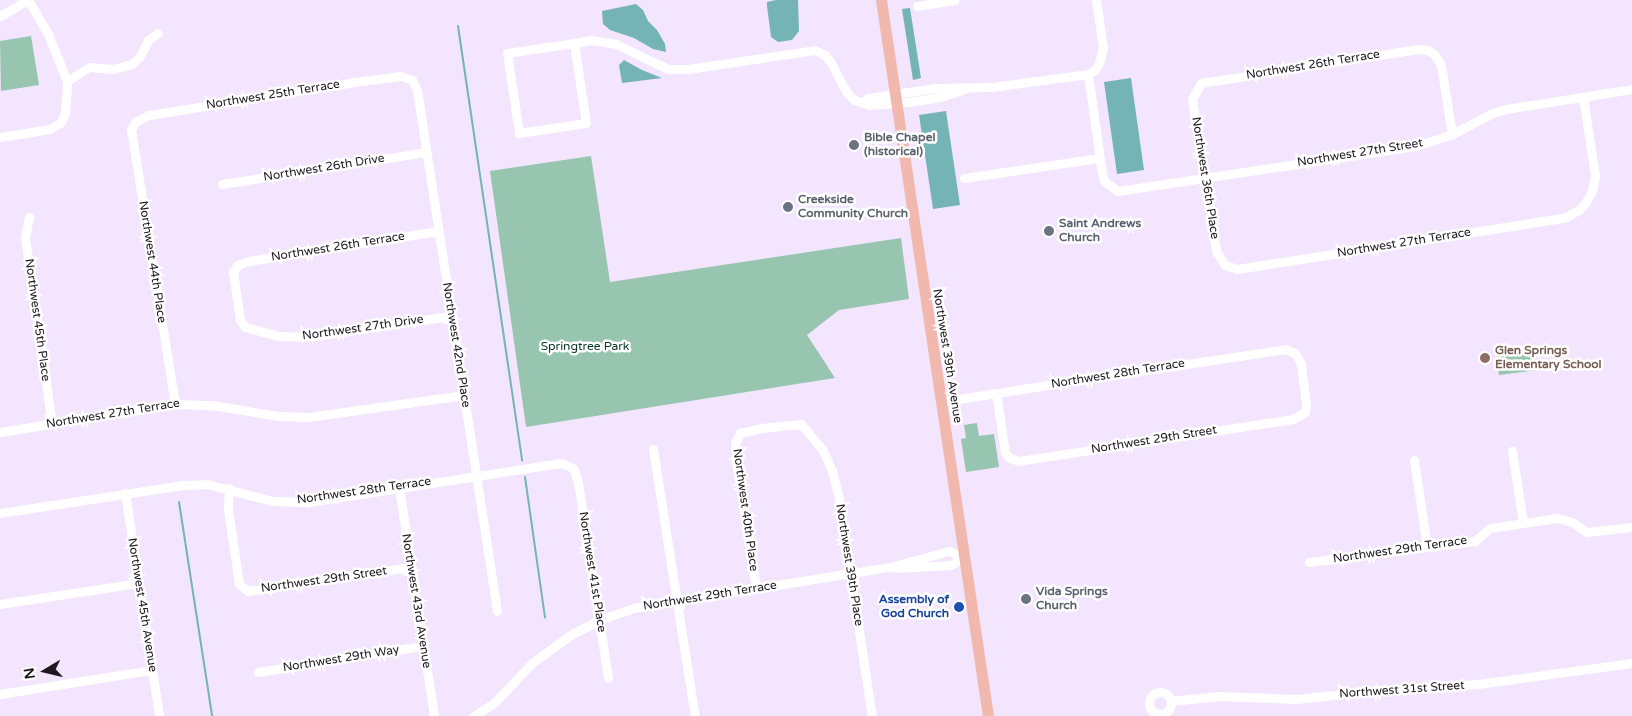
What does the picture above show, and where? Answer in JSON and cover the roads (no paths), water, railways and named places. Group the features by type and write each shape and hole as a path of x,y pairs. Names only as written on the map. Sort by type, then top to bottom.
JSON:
{"main road":[{"name":"Northwest 39th Avenue","path":"881,0 988,716"}],"street":[{"path":"0,16 28,0 48,34 66,80 66,108 60,122 50,129 0,137"},
{"path":"917,6 955,0"},
{"path":"574,42 586,123 519,133 507,52 574,42 591,40 616,44 668,69 688,69 815,50 825,55 831,63 846,93 854,100 869,105 896,99 941,97 964,89 1088,74 1095,70 1103,48 1096,0"},
{"path":"66,80 89,67 113,69 132,64 140,56 148,40 158,33"},
{"name":"Northwest 26th Terrace","path":"1196,90 1201,83 1418,49 1434,54 1441,65 1452,134"},
{"path":"964,178 1099,158 1088,74"},
{"name":"Northwest 25th Terrace","path":"135,122 149,114 354,82 401,76 412,80"},
{"name":"Northwest 42nd Place","path":"412,80 417,90 497,611"},
{"name":"Northwest 36th Place","path":"1196,90 1192,99 1204,178 1216,250 1225,265"},
{"name":"Northwest 27th Street","path":"1099,158 1104,181 1118,191 1126,191 1416,146 1452,134 1506,109 1632,90"},
{"name":"Northwest 27th Terrace","path":"1225,265 1236,269 1302,260 1564,218 1580,208 1592,191 1595,176 1583,97"},
{"name":"Northwest 44th Place","path":"135,122 131,130 175,404"},
{"name":"Northwest 26th Drive","path":"222,184 426,152"},
{"name":"Northwest 45th Place","path":"29,217 25,237 52,424"},
{"name":"Northwest 26th Terrace","path":"245,328 240,320 233,272 238,265 248,261 438,231"},
{"name":"Northwest 27th Drive","path":"245,328 279,336 308,337 451,316"},
{"name":"Northwest 28th Terrace","path":"940,402 1284,349 1295,353 1301,364 1306,404 1305,412"},
{"name":"Northwest 29th Street","path":"996,393 1005,453 1010,458 1019,461 1293,419 1305,412"},
{"name":"Northwest 27th Terrace","path":"0,432 175,404 212,405 278,416 308,417 464,395"},
{"name":"Northwest 39th Place","path":"740,433 762,428 802,424 822,449 832,470 840,499 872,716"},
{"name":"Northwest 40th Place","path":"740,433 735,443 736,461 756,588"},
{"path":"653,449 695,716"},
{"path":"1512,451 1523,523"},
{"path":"1414,460 1427,547"},
{"name":"Northwest 28th Terrace","path":"0,513 183,484 207,484 229,488 272,501 309,502 562,462 573,468"},
{"name":"Northwest 41st Place","path":"573,468 578,482 608,678"},
{"name":"Northwest 43rd Avenue","path":"399,487 434,716"},
{"name":"Northwest 29th Street","path":"229,488 228,510 239,584 248,590 262,590 411,567"},
{"name":"Northwest 45th Avenue","path":"125,493 159,716"},
{"name":"Northwest 29th Terrace","path":"1309,562 1475,540 1490,528 1557,518 1572,522 1587,532 1632,526"},
{"name":"Northwest 29th Terrace","path":"890,568 949,551 964,557"},
{"name":"Northwest 29th Terrace","path":"474,716 501,698 532,663 572,634 599,620 633,608 851,573 890,568 947,566 964,557"},
{"path":"0,604 139,583"},
{"name":"Northwest 29th Way","path":"258,672 423,646"},
{"name":"Northwest 31st Street","path":"1171,701 1220,696 1296,699 1370,691 1478,684 1632,663"},
{"path":"0,694 152,670"}],"waterway":[{"path":"458,26 522,460"},
{"path":"525,477 545,618"},
{"path":"179,502 212,716"}],"place":[{"name":"Bible Chapel (historical)","path":"854,145"},
{"name":"Creekside Community Church","path":"788,207"},
{"name":"Saint Andrews Church","path":"1049,231"},
{"name":"Glen Springs Elementary School","path":"1485,358"},
{"name":"Vida Springs Church","path":"1026,599"},
{"name":"Assembly of God Church","path":"959,607"}],"park label":[{"name":"Springtree Park","path":"585,347"}]}
